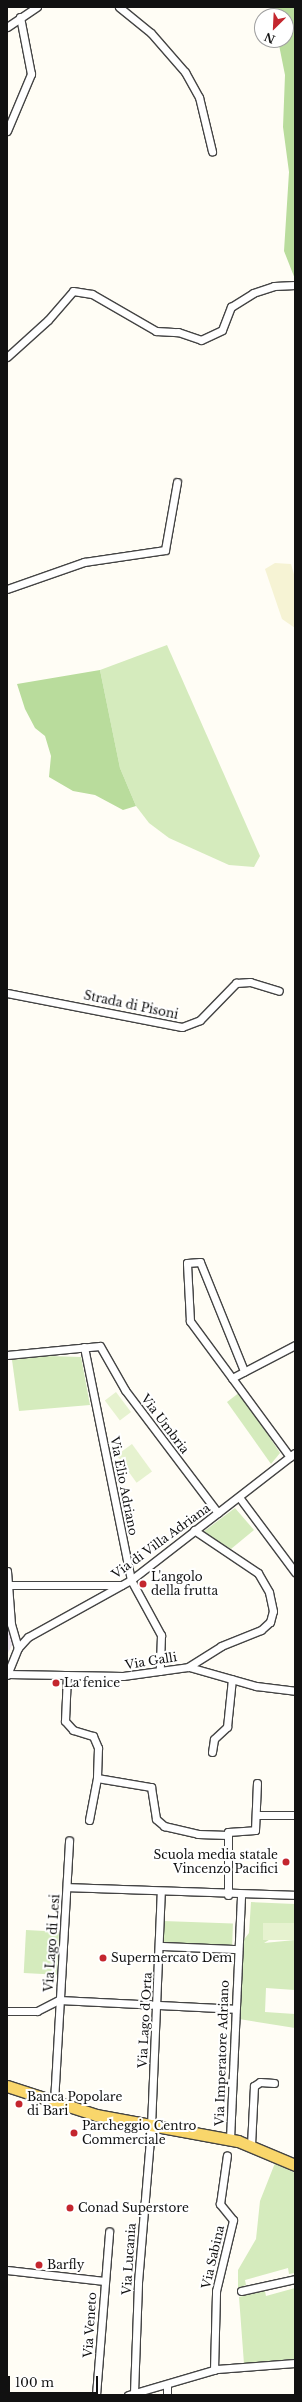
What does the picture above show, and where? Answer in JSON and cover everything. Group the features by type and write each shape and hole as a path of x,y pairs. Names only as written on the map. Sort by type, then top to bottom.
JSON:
{"main road":[{"path":"7,2086 54,2102 151,2126 230,2139 251,2145 295,2165"}],"street":[{"path":"7,27 37,7"},
{"path":"119,7 154,36 185,72 199,97 212,151"},
{"path":"7,131 31,75 20,17"},
{"path":"7,357 48,320 73,292 92,294 156,331 178,332 201,340 222,330 232,307 253,293 274,286 295,286"},
{"path":"7,589 84,562 165,550 177,482"},
{"name":"Strada di Pisoni","path":"7,993 182,1028 200,1020 236,983 250,982 279,991"},
{"path":"244,1371 200,1262 187,1263 190,1322 293,1455"},
{"path":"232,1378 295,1345"},
{"name":"Via Umbria","path":"84,1347 100,1346 125,1390 218,1513"},
{"path":"7,1355 84,1347"},
{"name":"Via Elio Adriano","path":"84,1347 131,1580 161,1635 160,1671"},
{"name":"Via di Villa Adriana","path":"7,1674 18,1648 34,1632 131,1580 293,1455"},
{"path":"239,1496 295,1572"},
{"path":"188,1667 218,1647 261,1630 273,1614 270,1596 258,1574 194,1530"},
{"path":"7,1571 11,1624 18,1648"},
{"path":"7,1585 121,1585"},
{"name":"Via Galli","path":"7,1674 123,1676 188,1667 232,1679 295,1691"},
{"path":"67,1675 65,1718 73,1730 93,1736 98,1748 97,1778 89,1820"},
{"path":"212,1752 214,1739 227,1727 232,1679"},
{"path":"97,1778 151,1787 156,1819 164,1826 198,1834 253,1832 256,1815 257,1782"},
{"path":"256,1815 295,1815"},
{"path":"228,1834 228,1895"},
{"name":"Via Lago di Lesi","path":"54,2102 69,1840"},
{"path":"67,1887 241,1896 295,1895"},
{"name":"Via Lago d'Orta","path":"151,2126 160,1946 161,1891"},
{"name":"Via Imperatore Adriano","path":"230,2139 236,1949 241,1896"},
{"path":"160,1946 236,1949"},
{"name":"Via Lago di Lesi","path":"7,2011 37,2011 59,2000 234,2009"},
{"path":"251,2145 254,2086 260,2082 274,2083"},
{"name":"Via Lucania","path":"131,2394 151,2126"},
{"name":"Via Sabina","path":"214,2370 216,2291 233,2220 220,2204 227,2155"},
{"name":"Via Veneto","path":"96,2395 109,2232"},
{"path":"7,2270 104,2281"},
{"path":"241,2291 295,2279"},
{"path":"131,2394 167,2385 214,2370 295,2363"},
{"path":"167,2385 167,2395"}],"shaded area":[{"path":"275,563 291,564 295,578 295,628 282,619 265,569"},
{"path":"7,1604 13,1643 7,1655"}],"green space":[{"path":"295,7 295,279 284,251 289,172 283,127 285,75 280,48 294,48 294,8 274,8"},
{"path":"167,645 260,856 254,867 229,865 169,838 149,823 136,806 120,768 100,670"},
{"path":"100,670 120,768 136,806 123,810 95,795 73,791 49,777 51,756 45,736 35,728 25,709 17,684"},
{"path":"47,1356 81,1357 90,1405 19,1411 12,1360"},
{"path":"116,1392 131,1412 120,1420 105,1400"},
{"path":"240,1392 280,1453 271,1464 227,1402"},
{"path":"132,1444 152,1472 137,1483 117,1455"},
{"path":"235,1508 254,1530 231,1549 203,1532"},
{"path":"251,1902 295,1904 295,1924 264,1943 295,1940 295,1990 266,1988 265,2012 295,2014 295,2028 239,2019 242,1942 249,1933"},
{"path":"163,1921 233,1923 232,1945 162,1943"},
{"path":"263,1923 295,1923 295,1940 263,1940"},
{"path":"26,1930 59,1932 57,1975 24,1973"},
{"path":"275,2163 295,2173 295,2273 289,2274 288,2268 245,2280 246,2285 238,2288 238,2270 256,2239 260,2201"},
{"path":"295,2288 295,2359 244,2364 239,2297 265,2291 266,2296"}],"place":[{"name":"L'angolo della frutta","path":"143,1584"},
{"name":"La fenice","path":"56,1683"},
{"name":"Scuola media statale Vincenzo Pacifici","path":"286,1862"},
{"name":"Supermercato Dem","path":"103,1958"},
{"name":"Banca Popolare di Bari","path":"19,2104"},
{"name":"Parcheggio Centro Commerciale","path":"74,2133"},
{"name":"Conad Superstore","path":"70,2208"},
{"name":"Barfly","path":"39,2265"}]}
